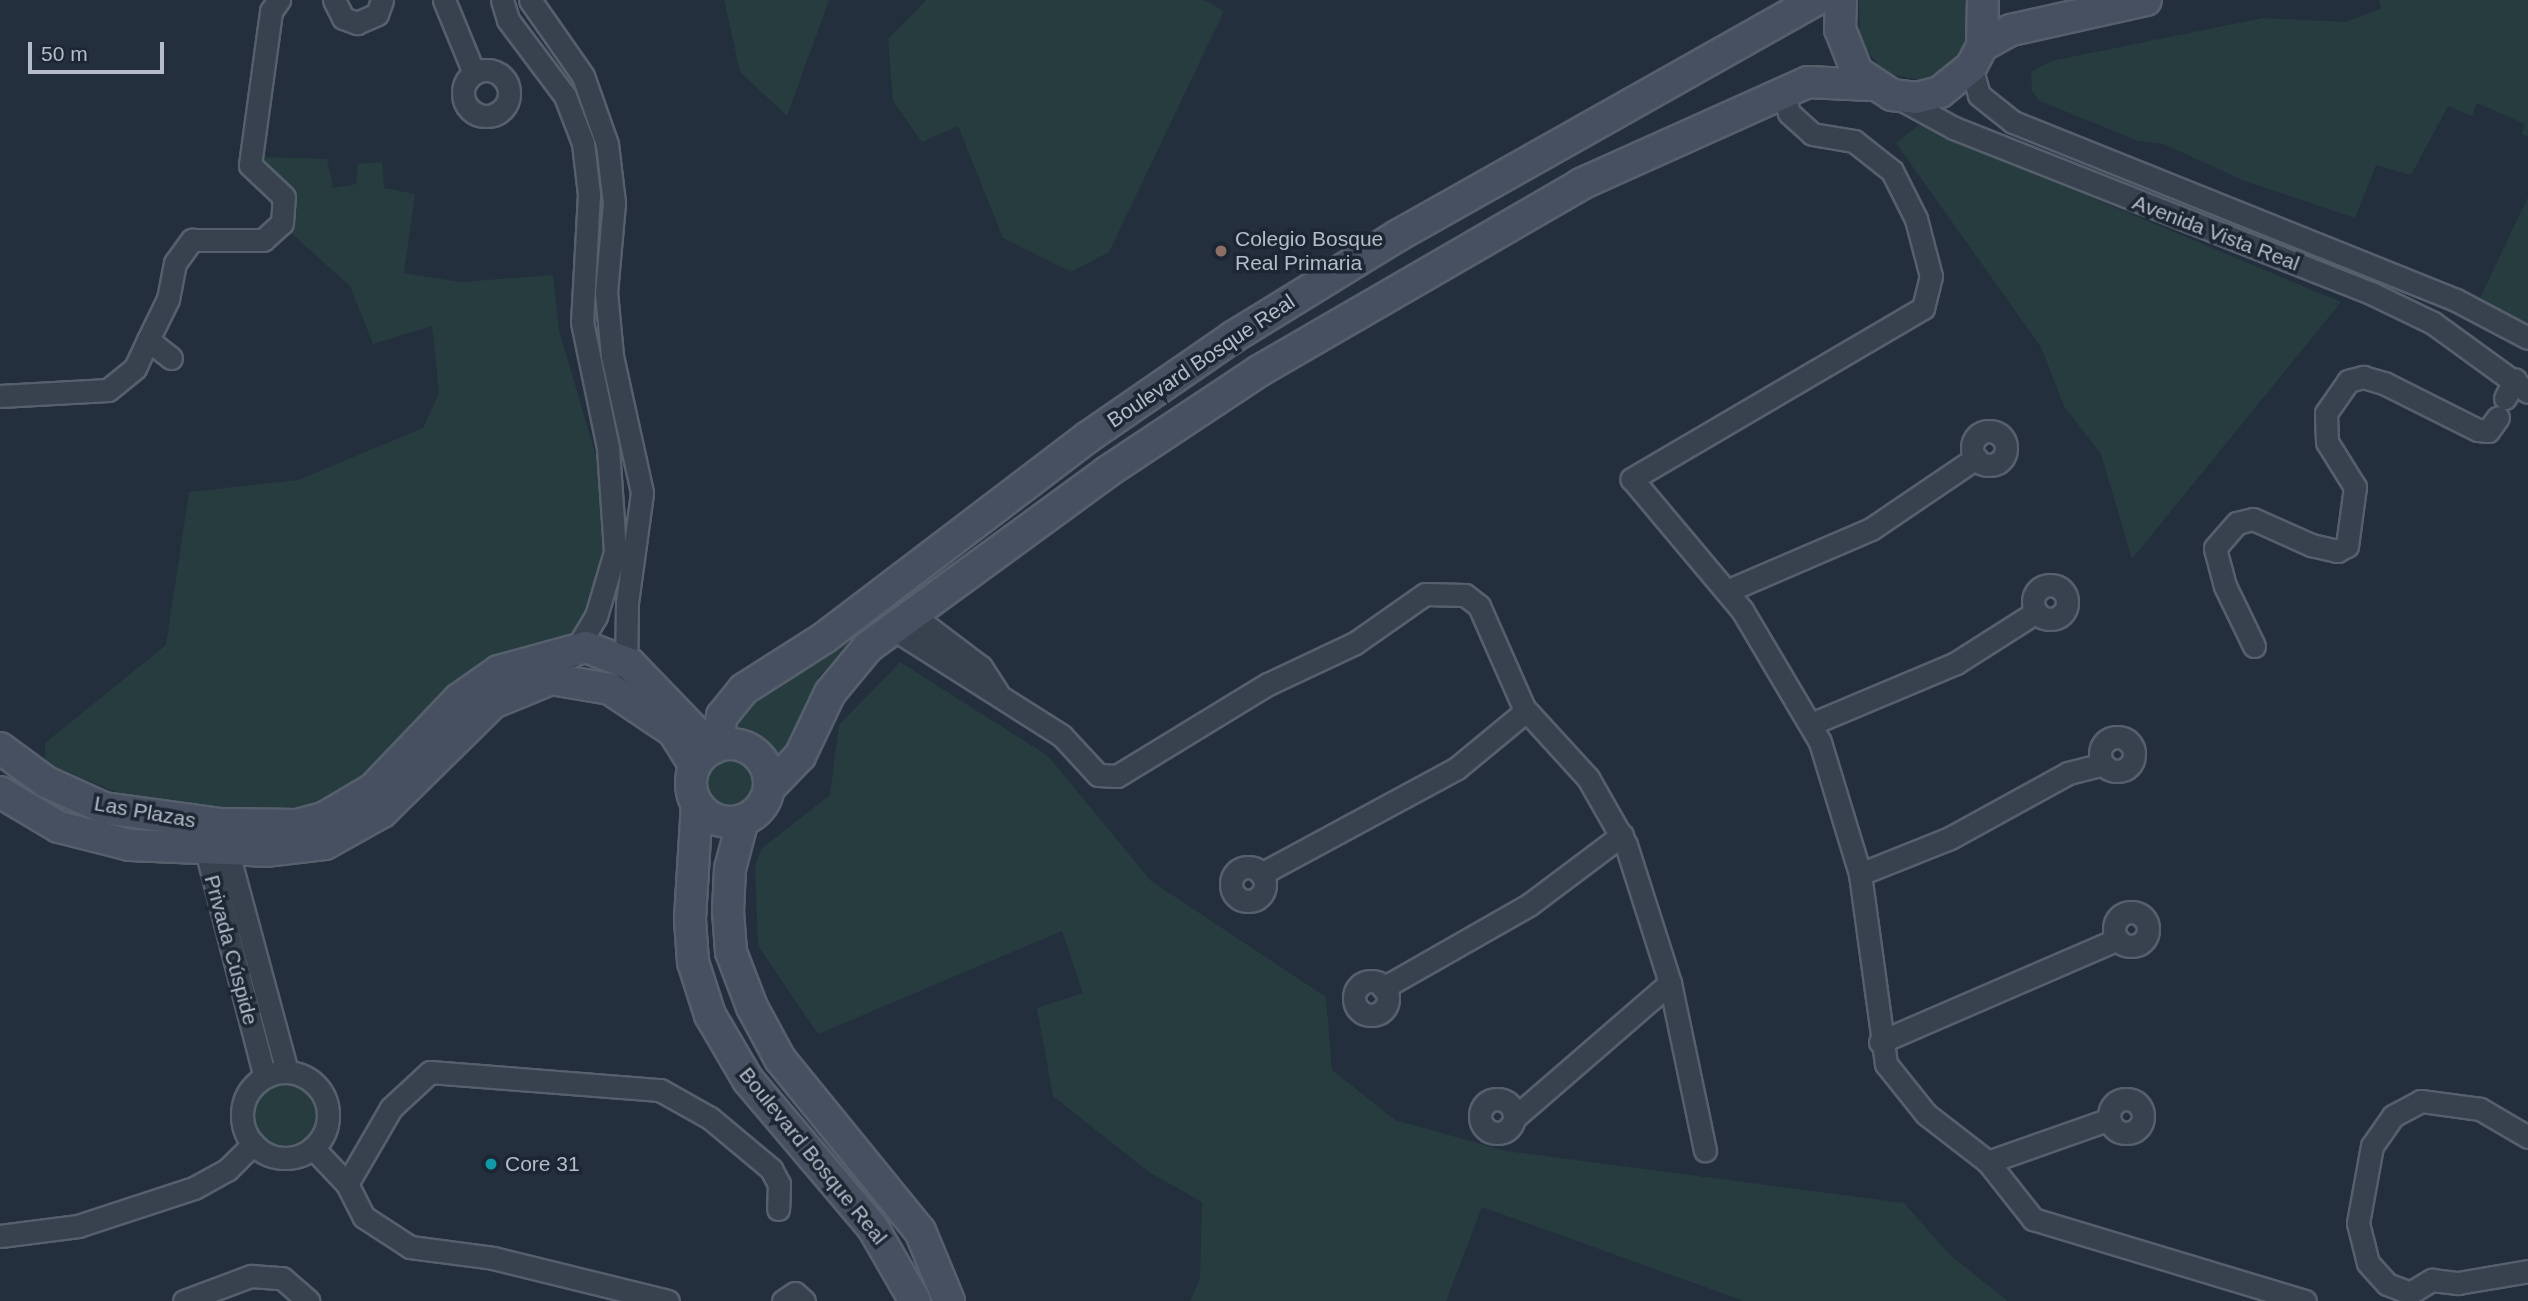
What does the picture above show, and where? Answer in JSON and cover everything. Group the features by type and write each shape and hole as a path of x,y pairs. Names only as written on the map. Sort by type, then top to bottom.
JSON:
{"street":[{"path":"0,396 108,390 135,368 168,299 175,263 192,240 263,240 282,223 284,197 250,165 271,11 279,0"},
{"path":"334,0 343,18 357,23 371,19 383,0"},
{"path":"444,0 474,73"},
{"path":"502,0 508,20 565,96 583,143 589,194 582,322 608,448 615,542 596,616 574,649 576,680"},
{"path":"530,0 583,76 607,144 614,203 606,292 611,356 642,493 627,603 630,664 610,690"},
{"name":"Boulevard Bosque Real","path":"708,754 722,716 744,689 824,638 1151,393 1397,236 1816,0"},
{"path":"1841,0 1845,52 1881,90"},
{"path":"1976,57 1983,0"},
{"path":"1976,57 2011,30 2146,0"},
{"name":"Boulevard Bosque Real","path":"769,788 800,755 845,670 902,621 1175,425 1581,184 1783,92 1836,79 1881,90 1940,92 1976,57"},
{"name":"Avenida Vista Real","path":"1976,57 1979,95 2013,122 2456,300 2528,338"},
{"name":"Avenida Vista Real","path":"1881,90 1988,143 2371,293 2433,323 2508,403"},
{"path":"1783,92 1788,113 1812,134 1854,141 1892,171 1916,219 1931,276 1923,308 1877,339 1632,479 1727,591 1811,724 1860,874 1880,1042 1886,1064 1926,1114 1989,1162 2033,1219 2305,1301"},
{"path":"148,340 171,358"},
{"path":"2254,646 2225,586 2215,548 2237,523 2253,519 2311,545 2337,551 2347,546 2355,487 2327,442 2326,413 2348,381 2384,383 2478,430 2508,403"},
{"path":"1151,393 1175,425"},
{"path":"1727,591 1871,530 1976,458"},
{"path":"902,621 976,686 997,692 1062,736 1098,775 1117,776 1217,712 1355,643 1440,590 1479,606 1527,711 1588,778 1622,835 1670,983 1705,1150"},
{"path":"1811,724 1956,663 2036,612"},
{"path":"213,836 324,818 373,789 477,685 521,661 574,649 602,649 630,664 708,754"},
{"path":"213,836 297,849 353,832 392,803 493,703 531,684 576,680 610,690 708,754 750,750 765,766 769,788 761,808 743,820 722,821 697,804 691,785 708,754"},
{"path":"1261,874 1457,768 1527,711"},
{"name":"Las Plazas","path":"0,748 16,765 72,796 213,836"},
{"path":"1860,874 1950,838 2068,773 2103,764"},
{"name":"Las Plazas","path":"0,792 59,827 93,837 213,836"},
{"name":"Boulevard Bosque Real","path":"697,804 690,920 693,962 710,1015 748,1080 873,1228 915,1301"},
{"name":"Boulevard Bosque Real","path":"743,820 730,869 728,911 731,952 752,1007 780,1059 920,1231 949,1301"},
{"path":"1383,988 1530,904 1622,835"},
{"name":"Privada Cúspide","path":"213,836 287,1072"},
{"name":"Privada Cúspide","path":"213,836 265,1077"},
{"path":"1880,1042 2118,939"},
{"path":"1514,1118 1670,983"},
{"path":"287,1072 313,1083 327,1108 323,1136 313,1148 276,1157 253,1144 243,1108 265,1077 287,1072"},
{"path":"347,1184 391,1108 430,1072 660,1090 710,1118 771,1169 779,1184 778,1209"},
{"path":"2528,1137 2480,1109 2448,1100 2421,1101 2393,1116 2368,1158 2358,1223 2368,1263 2387,1284 2410,1297 2432,1280 2528,1271"},
{"path":"1989,1162 2110,1119"},
{"path":"0,1236 78,1226 194,1188 227,1170 253,1144"},
{"path":"313,1148 347,1184 364,1217 410,1247 505,1261 668,1301"},
{"path":"184,1301 251,1276 282,1278 309,1301"},
{"path":"783,1301 795,1293 804,1301"}],"green space":[{"path":"724,0 829,0 787,116 740,72"},
{"path":"926,0 1204,0 1224,11 1109,252 1071,272 1003,238 958,126 922,142 893,101 888,39"},
{"path":"1859,0 1972,0 1967,48 1938,76 1919,80 1885,73 1860,42"},
{"path":"2379,0 2528,0 2528,137 2521,134 2525,124 2477,103 2472,116 2448,106 2411,175 2376,165 2355,218 2242,180 2164,144 2138,141 2040,101 2032,91 2031,72 2051,61 2263,18 2345,22 2381,9"},
{"path":"1919,125 2341,302 2132,559 2101,454 2064,406 2041,347 1896,143"},
{"path":"259,157 327,159 333,188 356,184 358,164 382,162 384,188 415,194 404,273 460,282 553,275 559,330 608,497 604,576 571,640 395,750 332,802 254,813 148,805 45,763 45,743 166,645 189,492 298,480 423,428 439,393 432,326 373,344 350,286 290,232 295,194"},
{"path":"2528,197 2528,325 2480,298"},
{"path":"843,634 850,642 819,677 773,773 765,752 727,725 740,709"},
{"path":"900,662 1048,756 1151,881 1326,997 1332,1070 1395,1120 1506,1151 1904,1203 1951,1256 2008,1301 1744,1301 1482,1207 1446,1301 1190,1301 1200,1279 1202,1202 1149,1172 1053,1096 1037,1008 1083,993 1062,931 818,1034 758,946 755,867 761,849 830,795 839,725"},
{"path":"724,750 736,750 751,758 759,773 759,785 751,800 736,808 724,808 709,800 701,785 701,773 709,758"},
{"path":"285,1078 299,1081 311,1089 319,1101 322,1115 319,1129 311,1141 299,1149 285,1152 271,1149 259,1141 251,1129 248,1115 251,1101 259,1089 271,1081"}],"place":[{"name":"Colegio Bosque Real Primaria","path":"1221,251"},
{"name":"Core 31","path":"491,1164"}]}
